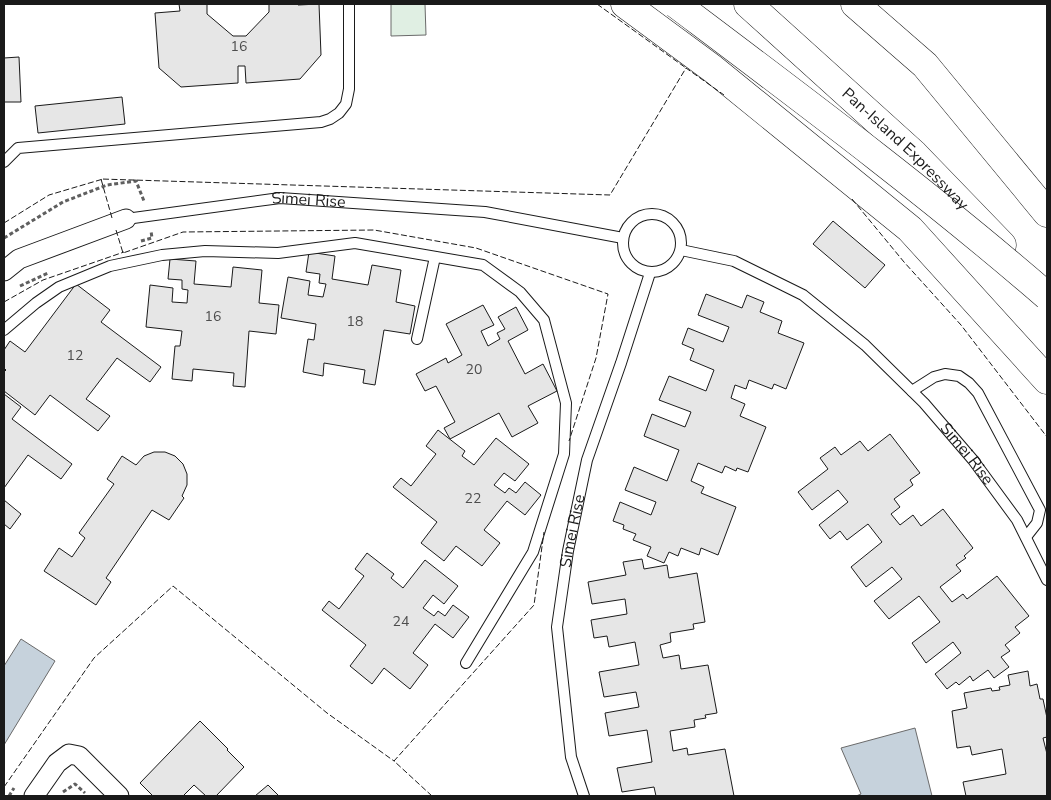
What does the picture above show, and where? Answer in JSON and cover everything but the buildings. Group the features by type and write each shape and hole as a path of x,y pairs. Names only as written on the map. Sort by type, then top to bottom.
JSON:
{"highway":[{"path":"625,4 713,69 910,229 1047,380"},
{"path":"676,4 805,101 976,235 1047,296"},
{"name":"Pan-Island Expressway","path":"748,4 914,154 1015,259 1047,306"},
{"path":"856,4 925,65 1026,185 1047,213"},
{"path":"1026,185 1037,191 1047,201"},
{"path":"1028,360 1047,394"}],"street":[{"name":"Simei Rise","path":"4,271 19,259 126,219"},
{"path":"34,796 57,763 69,754 79,756 119,796"}],"lane":[{"path":"4,162 18,148 321,122 330,119 339,113 346,104 348,96 349,4"},
{"name":"Simei Rise","path":"126,219 280,198 485,212 623,238"},
{"path":"646,214 657,214 668,219 677,227 681,238 681,250 670,268 650,273 638,269 629,262 623,251 623,238 627,227 635,219 646,214"},
{"path":"4,330 36,303 59,287 110,266 162,255 205,251 278,253 355,243 483,265 520,292 544,320 566,403 564,454 533,552 466,663"},
{"name":"Simei Rise","path":"681,250 734,262 803,294 865,345 912,391 973,460 1017,520 1047,580"},
{"path":"417,339 435,256"},
{"name":"Simei Rise","path":"584,796 571,757 558,627 568,551 587,460 650,273"},
{"path":"912,391 934,377 945,374 959,376 978,393 1040,510 1037,523 1026,537"}],"path":[{"path":"4,238 63,202 107,185 136,181 150,216"},
{"path":"56,796 75,784 88,796"}],"green space":[{"path":"391,4 425,4 426,35 391,36"}],"shaded area":[{"path":"21,639 55,661 4,745 4,666"},
{"path":"915,728 932,796 856,796 861,794 841,748"}],"fence":[{"path":"597,4 686,68"},
{"path":"112,218 101,179 610,195 686,68 724,95"},
{"path":"4,223 49,195 103,179"},
{"path":"852,199 904,262 961,325 1047,437"},
{"path":"116,230 123,253 183,232 374,230 476,248 608,294 596,358 569,441"},
{"path":"4,302 43,280 124,252"},
{"path":"432,796 394,761 534,605 544,532"},
{"path":"4,787 94,658 173,586 327,713 395,760"}]}
